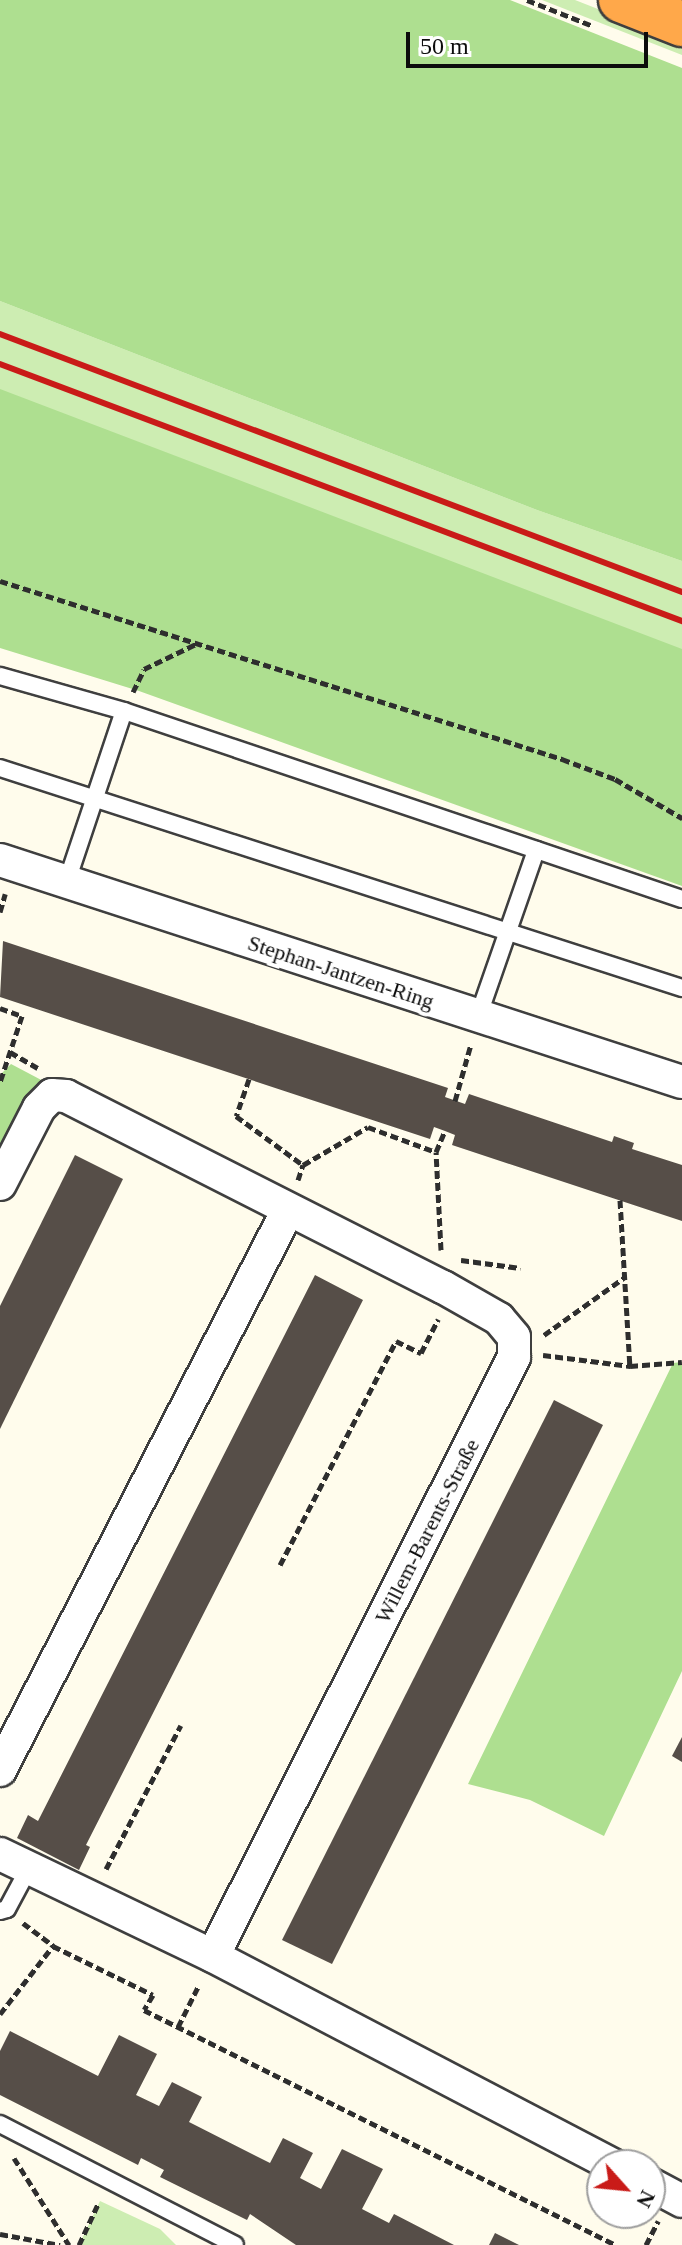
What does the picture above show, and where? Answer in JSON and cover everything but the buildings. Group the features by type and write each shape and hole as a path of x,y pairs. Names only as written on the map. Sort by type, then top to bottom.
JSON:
{"highway":[{"path":"621,0 682,24"}],"street":[{"name":"Stephan-Jantzen-Ring","path":"0,860 682,1082"},
{"path":"0,1184 39,1108 52,1095 66,1096 288,1210 442,1272 499,1319 514,1337 514,1357"},
{"path":"0,1770 288,1210"},
{"name":"Willem-Barents-Straße","path":"213,1956 514,1357"},
{"path":"0,1854 213,1956 586,2151"}],"lane":[{"path":"0,676 124,711 682,899"},
{"path":"67,881 124,711"},
{"path":"0,768 94,795 682,988"},
{"path":"478,1017 536,850"},
{"path":"3,1910 29,1868"},
{"path":"0,2124 235,2245"}],"path":[{"path":"0,581 562,759 615,779 682,818"},
{"path":"124,711 144,669 199,643"},
{"path":"0,1008 22,1016 0,1082"},
{"path":"455,1101 478,1017"},
{"path":"249,1079 236,1116 303,1165"},
{"path":"288,1210 303,1165 368,1127 436,1152"},
{"path":"280,1565 396,1341 421,1353 443,1308 436,1152 445,1131"},
{"path":"620,1200 630,1366"},
{"path":"442,1272 520,1268"},
{"path":"514,1357 625,1277"},
{"path":"514,1357 555,1355 630,1366 682,1362"},
{"path":"91,1897 181,1725"},
{"path":"3,1910 53,1946 153,1995 144,2010 616,2245"},
{"path":"0,2014 53,1946"},
{"path":"178,2027 213,1956"},
{"path":"8,2149 69,2245"},
{"path":"0,2234 60,2245"}],"green space":[{"path":"0,0 510,0 682,68 682,561 537,510 0,301"},
{"path":"542,0 575,0 682,42 682,55"},
{"path":"0,301 537,510 682,561 682,857 0,629"},
{"path":"0,389 682,649 682,886 139,691 0,648"},
{"path":"11,1064 47,1083 0,1175 0,1075"},
{"path":"682,1362 682,1671 604,1836 530,1800 468,1784 673,1363"},
{"path":"100,2201 160,2229 176,2245 79,2245"}],"railway":[{"path":"0,334 682,592"},
{"path":"0,364 682,621"}]}
